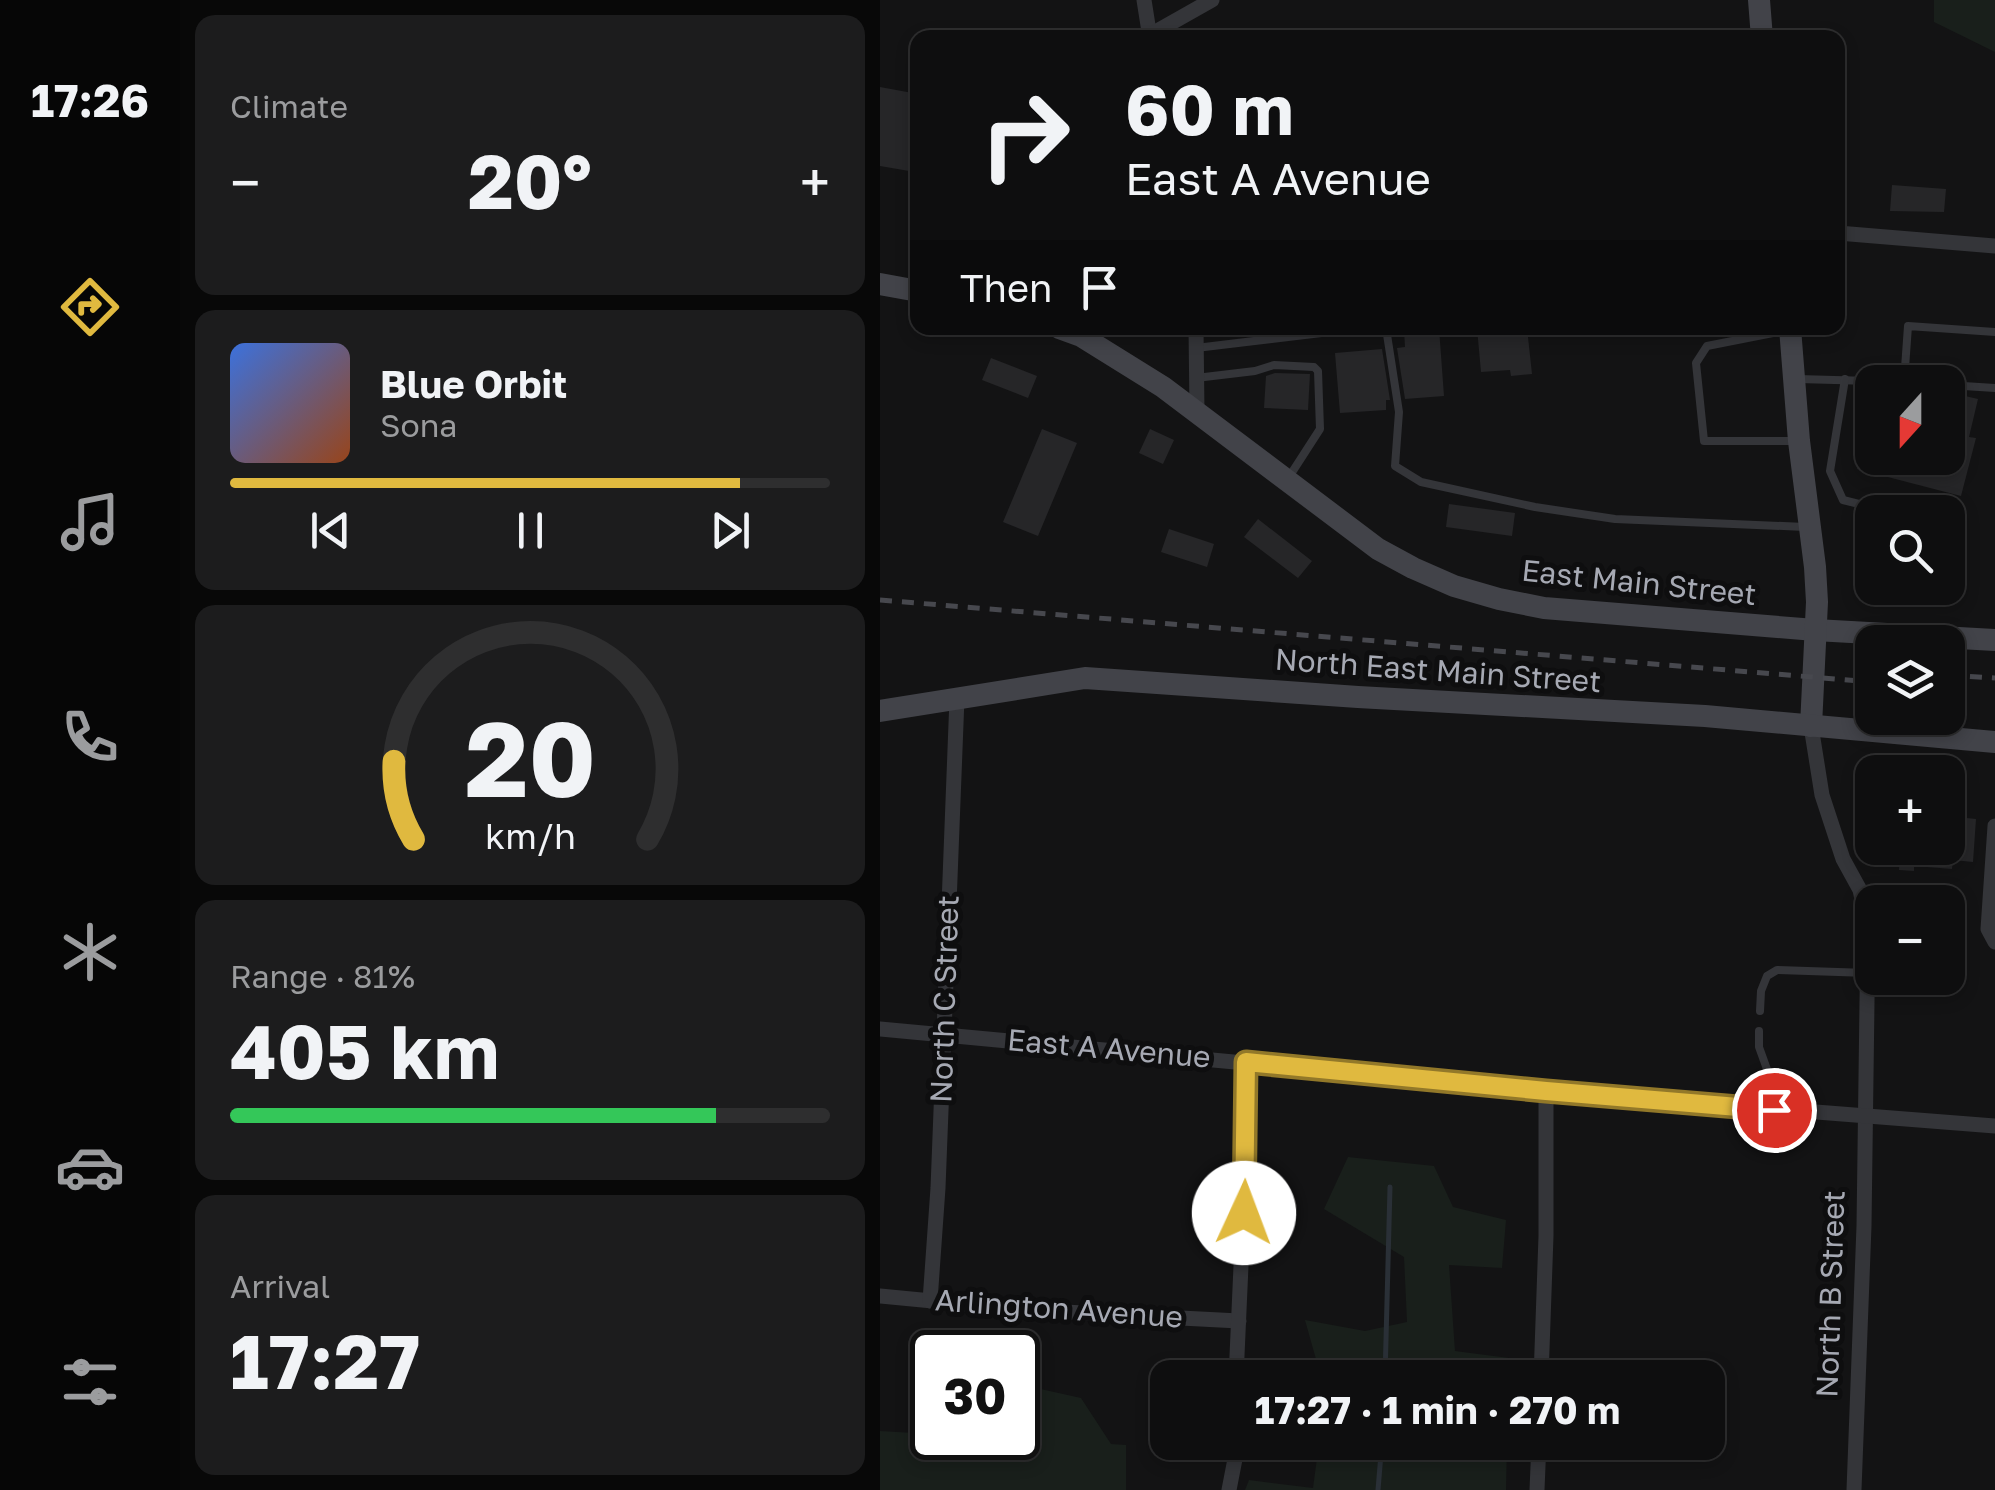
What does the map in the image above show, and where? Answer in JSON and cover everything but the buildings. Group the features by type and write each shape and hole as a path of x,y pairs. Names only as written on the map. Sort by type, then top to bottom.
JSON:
{"street":[{"path":"1144,0 1149,30"},
{"path":"1160,30 1212,0"},
{"path":"1759,0 1761,30"},
{"path":"1845,234 1995,246"},
{"path":"880,284 910,290"},
{"name":"East Main Street","path":"1079,335 1120,358 1197,412 1378,549 1454,586 1544,608 1995,640"},
{"path":"1196,335 1197,412"},
{"name":"North B Street","path":"1790,335 1815,566 1812,726 1822,795 1843,858 1857,885"},
{"name":"North East Main Street","path":"880,711 1085,678 1358,698 1704,716 1995,742"},
{"name":"North C Street","path":"930,1300 938,1188 956,698"},
{"path":"1995,826 1988,930 1995,942"},
{"name":"North B Street","path":"1854,1490 1868,995"},
{"name":"East A Avenue","path":"880,1029 1546,1091 1995,1126"},
{"path":"1237,1360 1246,1062"},
{"path":"1542,1360 1546,1091"},
{"name":"Arlington Avenue","path":"880,1296 1026,1310 1239,1321"},
{"path":"1228,1490 1234,1460"},
{"path":"1537,1490 1538,1460"}],"lane":[{"path":"1907,365 1908,326 1995,332"},
{"path":"1196,348 1275,335"},
{"path":"1387,335 1399,412 1395,466 1421,482 1535,508 1615,519 1810,527"},
{"path":"1761,335 1707,346 1696,363 1704,441 1799,441"},
{"path":"1196,378 1274,365 1318,370 1320,429 1286,480"},
{"path":"1845,378 1830,471 1843,500 1855,503"},
{"path":"1794,379 1855,379"},
{"path":"1965,386 1995,388"},
{"path":"1760,1011 1761,990 1767,976 1777,970 1855,972"},
{"path":"1760,1030 1759,1046 1774,1110"}],"shaded area":[{"path":"1934,0 1995,0 1995,52 1934,22"},
{"path":"1348,1157 1434,1166 1453,1207 1506,1220 1502,1268 1449,1265 1455,1351 1509,1360 1316,1360 1305,1320 1365,1331 1407,1322 1404,1257 1324,1209"},
{"path":"1040,1389 1081,1398 1111,1444 1126,1445 1126,1490 880,1490 880,1431 910,1433 910,1460 1040,1460"},
{"path":"1317,1460 1507,1460 1506,1490 1245,1490 1249,1480 1313,1488"}],"waterway":[{"path":"1385,1360 1390,1187"},
{"path":"1378,1490 1380,1460"}],"railway":[{"path":"880,600 1855,681"},
{"path":"1965,676 1995,678"}],"route":[{"path":"1244,1213 1246,1062 1774,1110"}]}
